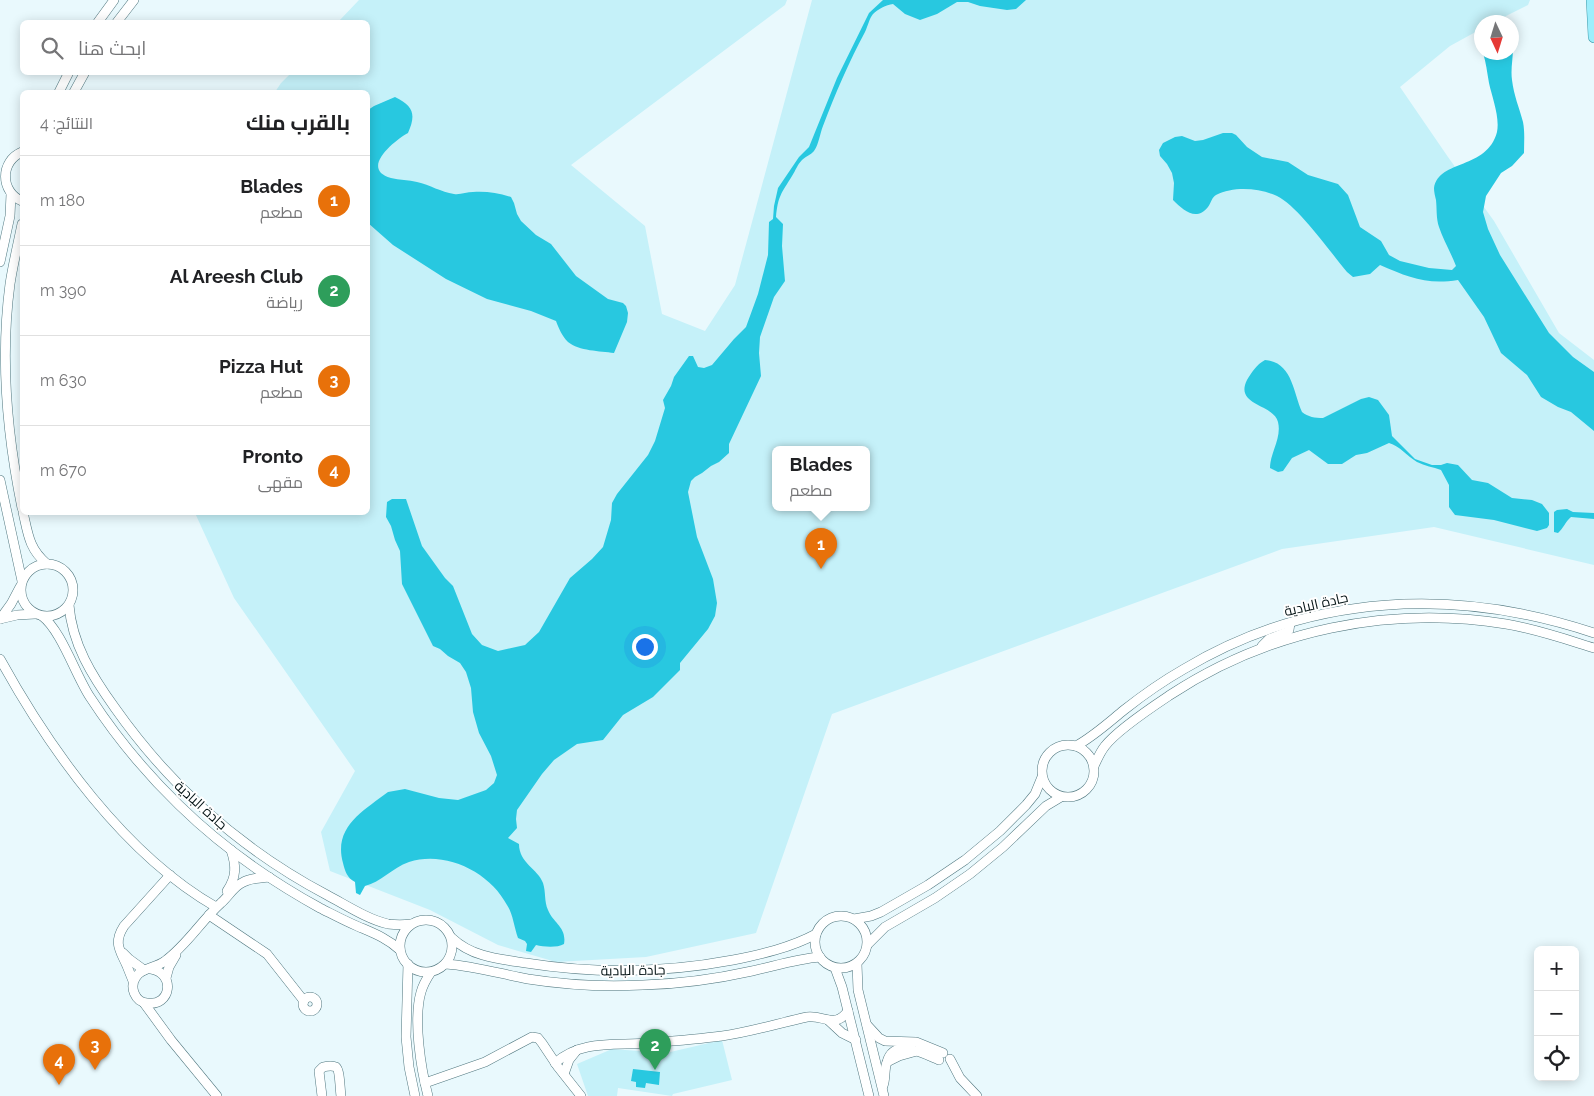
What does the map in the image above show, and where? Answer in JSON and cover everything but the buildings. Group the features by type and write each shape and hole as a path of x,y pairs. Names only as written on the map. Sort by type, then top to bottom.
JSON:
{"main road":[{"path":"1592,0 1594,37"}],"street":[{"path":"99,20 114,0"},
{"path":"119,20 134,0"},
{"path":"60,90 68,75"},
{"path":"75,90 83,75"},
{"path":"2,158 19,154"},
{"path":"19,154 8,163 4,174 5,185 11,194 20,201"},
{"path":"0,262 10,216 11,194"},
{"path":"20,234 10,285 5,374 11,448 20,499"},
{"path":"0,480 21,584 23,603 39,615"},
{"path":"24,515 33,549 46,564"},
{"path":"46,564 59,567 69,575 73,593 65,610 55,616 16,615 0,619 11,604 29,571 34,567 46,564"},
{"name":"جادة البادية","path":"1076,746 1092,737 1125,709 1153,689 1186,668 1238,642 1290,623 1333,612 1375,606 1422,603 1445,604 1522,613 1564,623 1594,633"},
{"name":"جادة البادية","path":"69,605 73,630 93,678 152,756 194,799 246,844 310,886 378,920 394,924 411,924"},
{"name":"جادة البادية","path":"39,615 50,623 56,631 79,679 104,718 132,754 180,806 231,850 269,877 322,909 387,940 400,950"},
{"name":"جادة البادية","path":"1094,766 1112,738 1162,700 1209,672 1259,650 1303,635 1349,624 1417,618 1463,619 1531,629 1594,648"},
{"path":"1259,650 1269,639 1288,632 1290,630 1290,623"},
{"path":"0,659 38,724 74,774 124,832 170,875 200,898 217,906"},
{"path":"854,919 881,912 928,885 989,841 1035,794 1042,777 1043,761 1051,751 1062,746 1076,746 1086,752 1094,766 1093,778 1084,792 1072,797 1061,797 1046,806 1003,847 970,874 877,934 868,944 864,955 856,964 846,968 835,968 825,963 816,949 816,934 820,926 830,918 842,916 859,922 866,932 868,944"},
{"path":"1042,777 1050,790 1061,797"},
{"path":"217,906 232,883 235,874 235,864 231,850"},
{"path":"170,875 124,926 119,937 119,949 133,981 135,995 144,1002 217,1096"},
{"path":"133,981 138,974 163,962 178,950 217,906 242,882 269,877"},
{"path":"209,915 267,954 304,1001"},
{"path":"427,920 438,922 446,928 452,938 453,949 449,960 437,970 431,972 416,970 408,964 400,950 403,933 411,924 416,922 427,920"},
{"name":"جادة البادية","path":"452,938 469,951 507,960 562,968 620,972 678,968 726,961 788,947 816,934"},
{"path":"119,949 129,959 148,969 160,971 166,978"},
{"path":"144,1002 153,1004 165,997 168,988 166,978 169,967 178,950"},
{"name":"جادة البادية","path":"446,964 528,979 594,985 641,986 706,979 752,971 798,959 820,957"},
{"path":"408,964 406,1037 409,1067 416,1096"},
{"path":"856,964 857,986 883,1092"},
{"path":"835,968 841,982 870,1096"},
{"path":"428,1096 419,1045 419,1002 423,986 431,972"},
{"path":"161,1000 159,1014 164,1030"},
{"path":"555,1063 566,1055 594,1045 651,1043 730,1035 807,1016 839,1020 848,1011"},
{"path":"828,1020 844,1034 856,1040"},
{"path":"866,1024 885,1041 916,1042 944,1059 952,1074 960,1078 977,1096"},
{"path":"425,1083 485,1062 532,1037 540,1040 581,1096"},
{"path":"883,1092 888,1057 894,1051 906,1048 944,1059"},
{"path":"564,1074 569,1060 577,1050"},
{"path":"322,1096 319,1071 323,1067 332,1066 336,1067 338,1071 341,1096"}],"shaded area":[{"path":"359,0 787,0 785,5 571,165 645,226 662,314 705,331 735,285 812,0 1530,0 1528,5 1508,15 1474,15 1474,33 1450,46 1400,87 1494,221 1559,333 1594,360 1594,565 1434,527 1282,549 832,714 756,933 646,957 556,962 498,945 430,910 330,871 321,832 355,771 234,598 196,515 370,515 370,90 276,90 289,75 370,75 370,20 340,20"},
{"path":"722,1040 732,1080 673,1094 672,1096 618,1088 617,1096 588,1096 577,1064 612,1049 666,1053"}],"water":[{"path":"883,0 1026,0 1016,9 1007,10 980,6 968,2 957,2 937,14 920,20 905,14 893,4 875,12 870,18 842,78 816,148 799,164 781,195 776,217 783,224 782,246 785,281 774,297 760,337 761,376 729,444 729,453 719,462 695,477 691,481 688,492 697,537 713,579 717,603 715,616 708,629 680,663 680,670 653,697 623,715 603,740 577,744 554,760 517,810 517,828 508,838 519,844 525,861 541,878 547,907 562,929 564,944 550,947 536,945 531,952 526,951 527,944 518,938 511,912 499,893 478,874 451,862 423,859 409,862 365,886 360,895 356,893 355,882 348,876 341,850 342,839 346,830 360,813 388,792 405,789 439,798 458,800 486,790 494,783 497,775 491,756 479,733 473,712 471,688 466,672 460,663 433,646 402,584 400,551 386,517 387,502 392,499 406,499 422,546 453,586 472,634 482,645 498,651 525,645 539,632 570,578 603,547 611,520 612,503 648,455 655,441 665,408 663,400 674,377 689,356 693,356 698,367 704,368 712,365 746,327 758,294 768,255 769,222 773,219 778,188 799,157 809,147 837,78 869,13"},
{"path":"1485,60 1512,60 1512,80 1523,122 1524,134 1524,153 1512,166 1501,173 1486,196 1483,212 1488,229 1500,255 1549,333 1573,357 1594,372 1594,431 1571,412 1541,397 1527,375 1501,353 1484,317 1458,280 1427,281 1380,265 1370,274 1353,277 1295,209 1277,196 1262,191 1238,189 1223,192 1215,196 1208,207 1199,214 1185,211 1173,200 1174,183 1172,173 1160,156 1159,150 1163,143 1175,137 1182,136 1195,141 1223,133 1232,133 1247,147 1262,157 1288,162 1308,175 1338,184 1348,195 1360,227 1381,241 1389,255 1400,261 1429,268 1452,270 1456,266 1437,220 1434,188 1438,179 1445,172 1474,159 1484,153 1492,144 1498,126"},
{"path":"395,97 406,104 412,112 412,121 408,133 388,148 379,162 378,168 382,174 391,178 417,182 454,194 483,192 511,197 521,221 536,235 551,244 576,276 608,299 623,303 626,306 628,313 627,322 614,353 590,350 573,345 564,337 556,321 531,311 487,299 446,279 393,245 370,225 370,109"},
{"path":"1265,360 1281,366 1286,372 1304,414 1323,418 1361,399 1369,397 1378,400 1389,415 1392,436 1415,459 1432,465 1447,463 1458,465 1472,480 1488,483 1512,498 1532,500 1542,504 1549,513 1549,525 1547,528 1537,531 1494,520 1455,515 1449,507 1449,485 1441,470 1417,462 1397,446 1389,443 1367,453 1356,455 1342,464 1328,464 1309,450 1292,458 1283,471 1278,472 1270,468 1277,440 1278,422 1270,412 1250,400 1244,389 1253,371"},
{"path":"1567,509 1573,512 1594,513 1594,519 1571,517 1558,533 1554,532 1554,512"},
{"path":"633,1069 660,1072 659,1085 646,1083 645,1088 636,1087 636,1082 631,1081"}],"place":[{"name":"Blades","path":"821,569"},
{"name":"Pizza Hut","path":"95,1070"},
{"name":"Al Areesh Club","path":"655,1070"},
{"name":"Pronto","path":"59,1085"}]}
